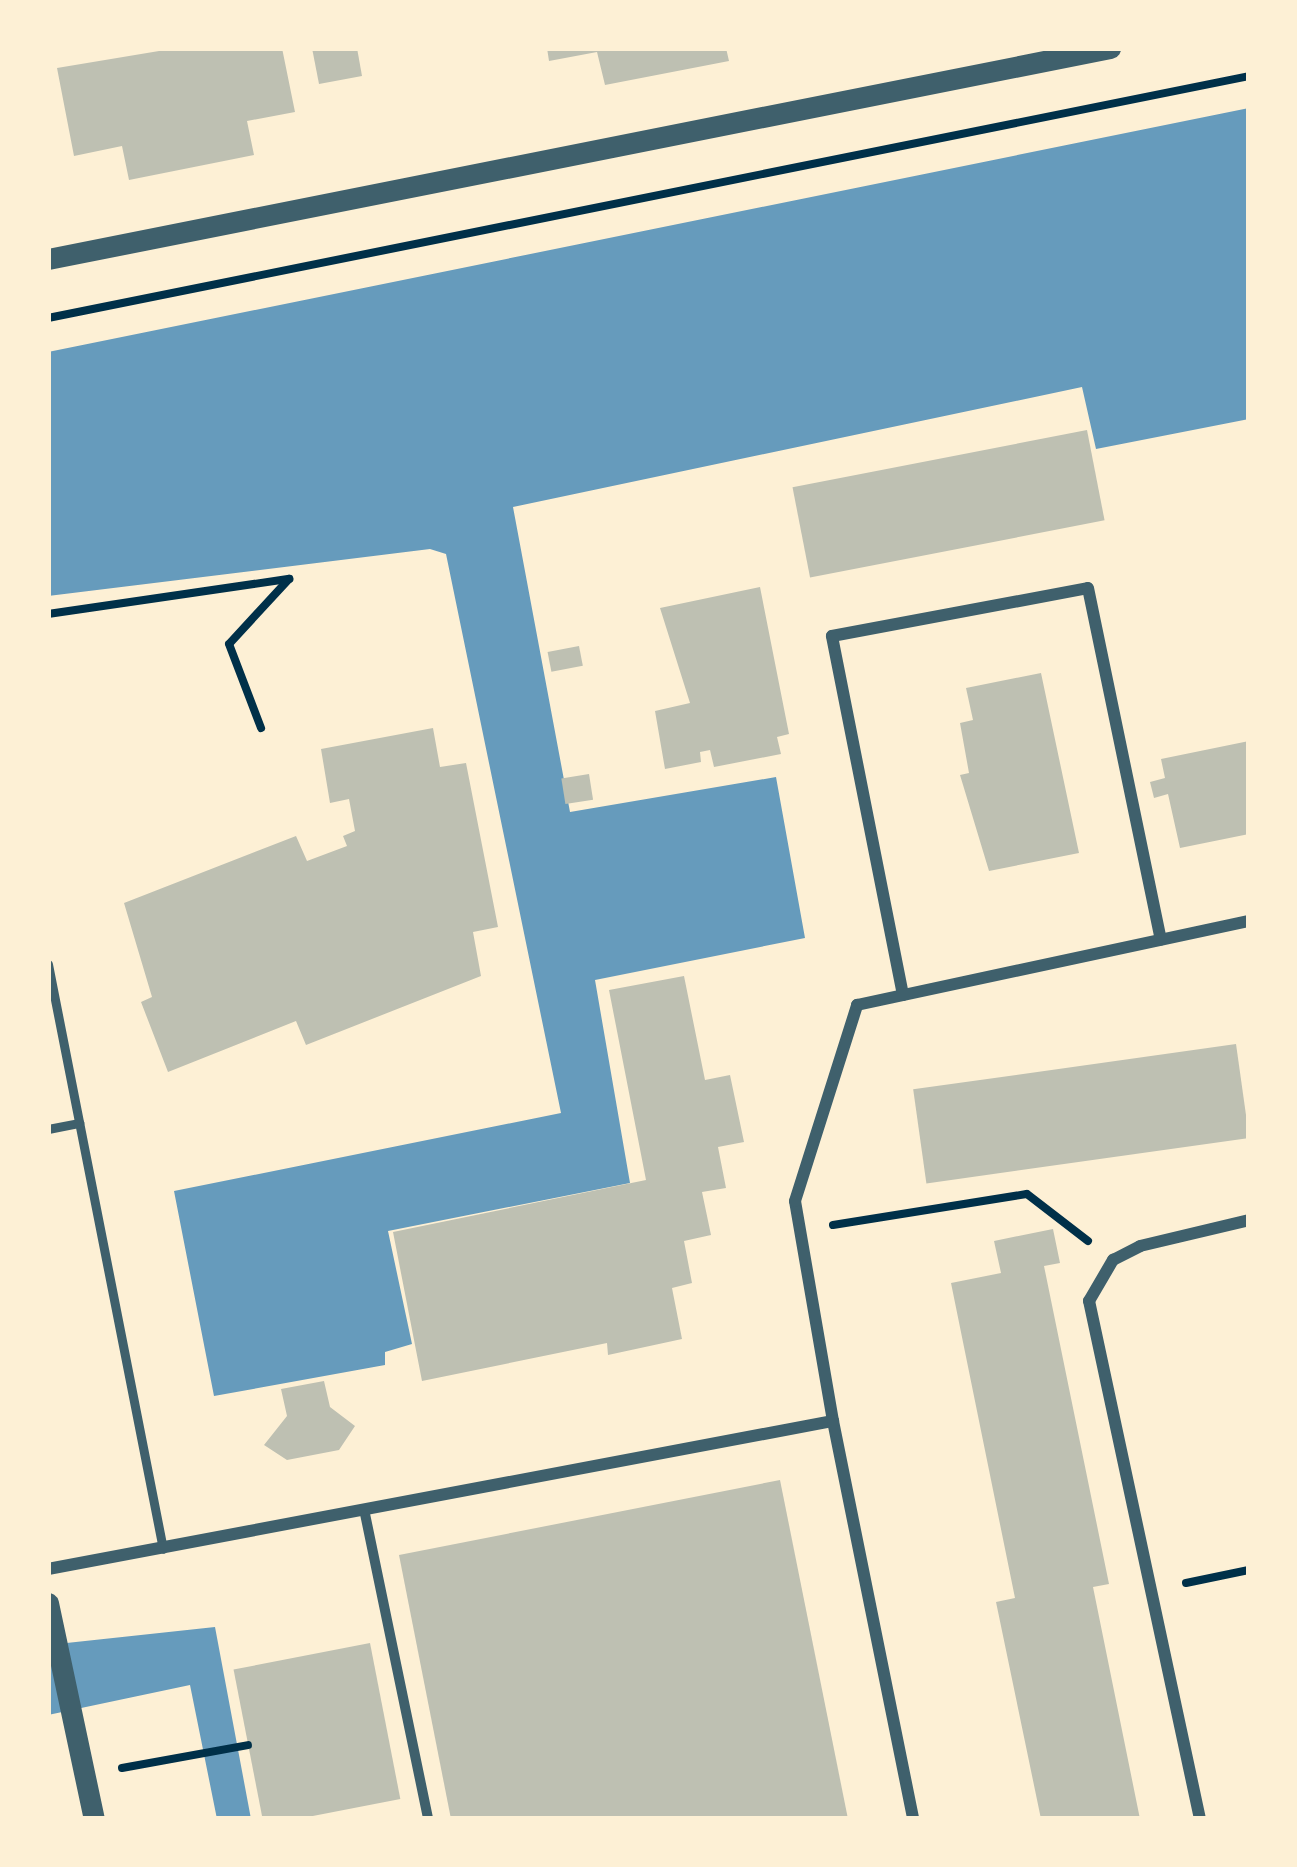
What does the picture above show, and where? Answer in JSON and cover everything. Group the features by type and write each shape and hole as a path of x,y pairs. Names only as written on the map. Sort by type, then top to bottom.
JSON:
{"street":[{"path":"48,259 1110,48"},
{"path":"903,995 832,636 1088,588 1161,939"},
{"path":"913,1819 833,1421 795,1201 857,1005 1249,921"},
{"path":"1200,1819 1089,1301 1113,1260 1140,1246 1249,1220"},
{"path":"48,1569 833,1421"},
{"path":"364,1510 428,1819"},
{"path":"48,1603 94,1819"}],"lane":[{"path":"48,964 163,1549"},
{"path":"48,1129 79,1123"}],"path":[{"path":"48,317 1249,76"},
{"path":"48,614 289,579 229,644 261,728"},
{"path":"798,1230 1027,1194 1113,1260"},
{"path":"1151,1591 1249,1570"},
{"path":"86,1775 248,1745"}],"water":[{"path":"1249,108 1249,419 1096,449 1082,387 513,507 570,812 776,777 805,938 595,980 630,1183 388,1231 412,1344 385,1352 385,1365 214,1396 174,1191 561,1113 446,554 430,549 48,596 48,352"},
{"path":"215,1627 251,1819 217,1819 190,1685 48,1715 48,1645"}],"building":[{"path":"177,48 282,48 295,112 247,121 254,155 129,180 122,146 74,156 57,68"},
{"path":"312,48 357,48 362,76 319,84"},
{"path":"547,48 726,48 729,61 605,85 597,52 549,61"},
{"path":"1087,430 1105,520 810,578 793,487"},
{"path":"760,587 789,734 777,737 781,754 714,767 710,750 700,752 701,762 665,769 655,711 690,703 660,608"},
{"path":"579,646 583,666 551,672 548,652"},
{"path":"1041,673 1079,853 989,871 960,775 969,773 960,723 973,720 966,688"},
{"path":"433,728 440,767 466,763 498,927 473,932 481,976 306,1045 296,1021 168,1072 141,1002 152,997 124,903 296,836 307,861 347,846 343,836 355,831 349,799 330,803 321,749"},
{"path":"1249,741 1249,834 1180,848 1168,794 1154,798 1150,782 1165,778 1161,759"},
{"path":"589,774 593,800 565,804 561,778"},
{"path":"684,976 705,1080 730,1075 744,1142 718,1147 726,1188 702,1192 711,1235 684,1241 692,1283 672,1288 682,1339 608,1355 607,1343 422,1381 393,1232 646,1180 609,990"},
{"path":"1236,1044 1249,1138 926,1183 913,1089"},
{"path":"1053,1229 1060,1263 1044,1266 1109,1584 1093,1587 1140,1819 1041,1819 996,1602 1015,1598 951,1283 1001,1273 994,1241"},
{"path":"324,1381 330,1407 355,1426 339,1450 287,1460 264,1445 287,1416 281,1389"},
{"path":"780,1480 848,1819 451,1819 399,1555"},
{"path":"370,1643 400,1799 298,1819 263,1819 234,1670"}]}
